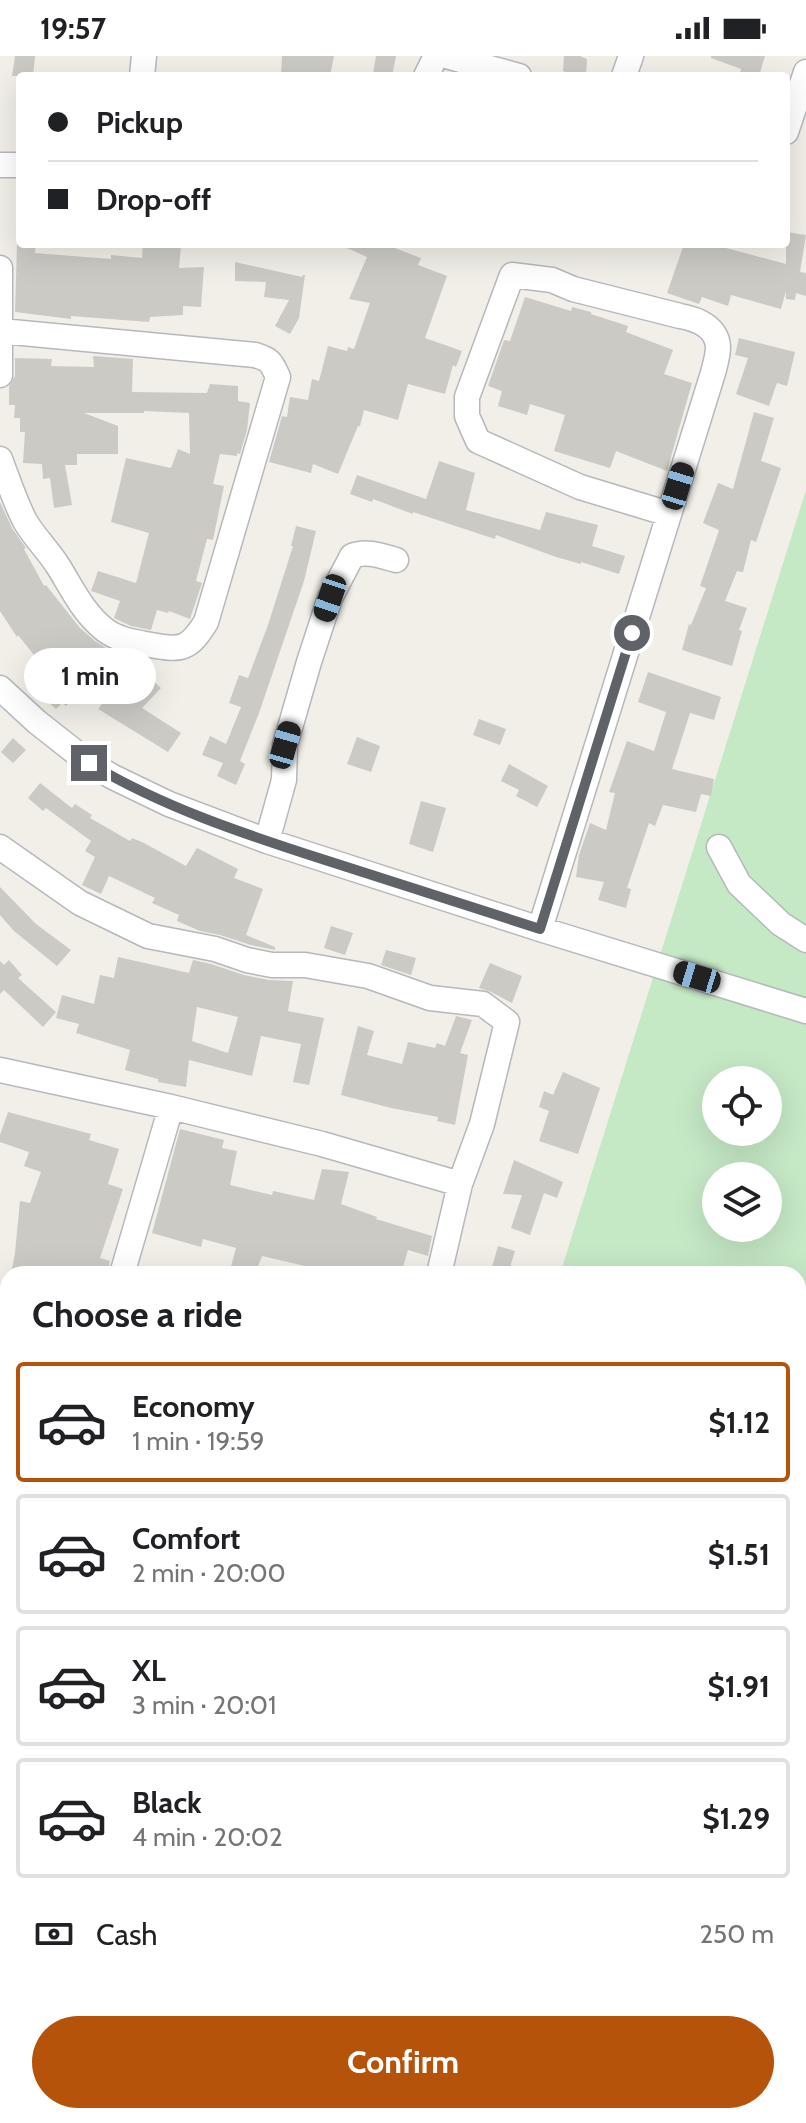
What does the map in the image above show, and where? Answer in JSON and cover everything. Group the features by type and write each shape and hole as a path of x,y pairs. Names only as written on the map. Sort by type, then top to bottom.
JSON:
{"street":[{"path":"446,56 504,72"},
{"path":"790,120 806,72"},
{"path":"0,268 0,375"},
{"path":"540,929 713,373 718,344 711,330 698,319 573,289 552,280 512,275 467,397 467,416 478,441 580,487 669,514"},
{"path":"0,459 26,523 96,622 117,637 134,642 170,647 187,645 196,638 206,622 278,377 274,365 255,355 1,331"},
{"path":"267,841 284,780 285,745 330,598 352,556 368,553 396,560"},
{"path":"0,688 89,763 169,804 267,841 806,1011"},
{"path":"0,847 80,903 148,936 215,949 272,965 305,965 368,976 430,998 483,1004 507,1022 482,1124 460,1184 441,1266"},
{"path":"719,847 739,884 781,924 806,940"},
{"path":"0,1070 322,1144 460,1184"},
{"path":"124,1266 171,1107"}],"green space":[{"path":"806,490 806,1266 563,1266"}],"building":[{"path":"15,56 35,56 33,72 16,72 16,76 12,76"},
{"path":"282,56 334,56 331,72 281,72"},
{"path":"376,56 396,56 393,72 373,72"},
{"path":"564,56 587,59 586,72 563,71"},
{"path":"765,56 760,72 740,72 741,69 711,58"},
{"path":"790,233 806,235 800,272 806,273 806,296 796,293 795,300 786,299 786,291 781,309 731,295 728,306 702,297 699,304 667,293 683,248 726,248 786,264"},
{"path":"17,248 36,248 35,253 111,259 111,255 142,258 143,248 181,248 179,268 204,267 201,307 183,306 183,315 150,317 149,322 71,316 71,319 15,312"},
{"path":"347,248 395,248 421,258 418,265 447,276 425,338 462,351 456,367 453,365 445,394 408,384 398,420 364,410 338,474 313,464 311,473 269,462 282,416 287,417 290,397 308,400 312,379 319,381 328,346 347,351 348,347 354,349 370,303 349,299 367,257"},
{"path":"235,262 302,277 305,275 299,318 290,334 275,326 289,300 264,297 266,282 235,281"},
{"path":"525,297 571,311 572,307 591,312 628,326 626,332 673,350 664,374 692,383 667,471 616,451 610,468 554,451 565,415 530,404 527,415 498,406 502,391 488,386 504,340 510,341"},
{"path":"739,338 795,352 787,386 777,383 769,406 736,394 748,358 735,355"},
{"path":"93,356 133,359 132,392 207,393 210,384 238,386 238,401 250,403 240,454 220,454 213,484 224,486 213,540 207,539 196,581 202,583 190,619 157,610 151,630 131,626 114,618 120,601 91,591 98,571 136,583 149,533 111,522 126,458 171,468 178,449 190,454 189,413 84,413 118,426 118,454 77,454 77,465 65,465 72,505 54,508 50,478 43,479 42,464 23,463 25,432 20,432 20,418 14,418 15,405 9,405 9,386 15,376 15,358 52,359 51,366 94,367"},
{"path":"754,412 774,418 761,461 781,468 756,542 751,540 743,572 737,571 725,601 747,608 732,666 682,650 689,624 706,588 700,586 719,530 703,523 718,483 733,489"},
{"path":"439,461 475,473 466,510 540,530 546,512 598,525 592,546 625,556 619,574 350,494 357,475 426,499"},
{"path":"0,502 44,586 80,628 109,650 139,658 136,663 138,667 161,688 142,708 181,733 168,752 98,709 117,685 100,670 66,706 62,703 56,709 35,685 42,678 31,667 38,660 17,637 0,611"},
{"path":"296,526 316,531 304,581 240,761 245,764 236,785 217,776 223,763 202,755 210,736 226,744 241,707 229,703 239,675 248,678 293,546"},
{"path":"648,672 721,697 714,720 690,713 672,769 714,779 711,796 701,794 696,812 663,805 655,826 649,823 627,888 631,889 626,908 598,900 604,882 576,877 579,855 590,823 606,830 615,793 609,792 627,741 654,751 666,712 638,702"},
{"path":"479,719 506,729 500,745 473,735"},
{"path":"357,737 380,746 371,772 347,764"},
{"path":"13,738 26,750 13,763 1,752"},
{"path":"509,764 548,786 537,807 516,796 519,790 501,781"},
{"path":"40,783 72,808 75,804 92,815 90,818 130,841 132,838 144,843 186,866 197,848 238,869 234,878 263,889 246,935 275,947 275,950 200,931 177,921 179,915 152,903 155,898 109,876 101,894 82,885 95,857 85,851 91,841 28,798"},
{"path":"421,801 446,808 433,852 409,844"},
{"path":"0,887 36,924 71,950 57,966 14,931 0,915"},
{"path":"331,926 353,933 345,955 324,948"},
{"path":"386,950 416,958 411,975 381,965"},
{"path":"118,957 189,973 193,960 244,975 293,981 288,1011 324,1018 309,1085 293,1082 301,1044 261,1036 252,1076 189,1060 186,1087 158,1082 158,1079 125,1070 130,1050 76,1033 79,1024 56,1018 62,995 94,1004 100,975 114,978","holes":["197,1007 238,1017 228,1053 192,1041"]},
{"path":"9,960 22,975 18,978 56,1012 43,1027 4,990 0,994 0,961 4,965"},
{"path":"490,963 522,976 512,1003 479,988"},
{"path":"456,1016 472,1020 460,1053 468,1055 455,1125 437,1121 438,1117 341,1095 358,1026 374,1031 367,1055 402,1064 408,1042 435,1048 437,1043 445,1046"},
{"path":"563,1072 600,1088 578,1154 539,1141 549,1111 539,1107 544,1091 553,1095"},
{"path":"8,1112 91,1134 89,1140 119,1149 108,1184 123,1189 100,1258 110,1261 109,1266 13,1266 20,1201 30,1203 41,1172 24,1166 29,1152 0,1142"},
{"path":"180,1129 224,1140 222,1148 237,1151 230,1185 272,1195 273,1191 314,1200 322,1169 349,1172 341,1204 376,1219 432,1236 428,1256 408,1250 403,1266 305,1266 262,1256 258,1266 231,1266 236,1248 203,1239 201,1247 152,1233"},
{"path":"514,1160 563,1182 557,1198 544,1193 530,1235 511,1228 522,1195 503,1194"},
{"path":"498,1246 515,1251 510,1266 492,1266"}],"route":[{"path":"89,763 169,804 267,841 540,929 632,633"}]}
